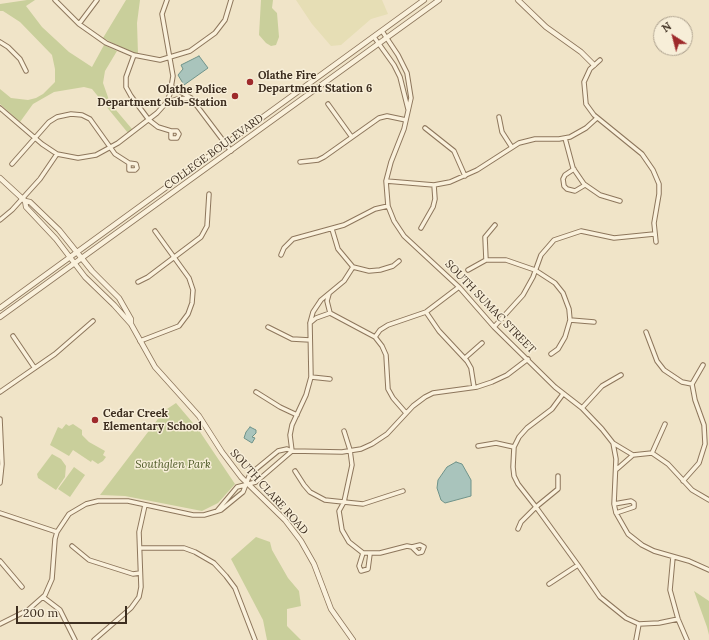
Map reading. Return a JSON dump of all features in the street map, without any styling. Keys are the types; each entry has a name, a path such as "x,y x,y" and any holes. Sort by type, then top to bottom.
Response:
{"street":[{"path":"55,0 79,24 101,40 134,56 160,60 190,51 214,33 225,20 231,0"},
{"path":"79,24 97,0"},
{"path":"166,103 172,87 173,76 162,14 167,0"},
{"name":"COLLEGE BOULEVARD","path":"0,308 424,0"},
{"name":"COLLEGE BOULEVARD","path":"0,317 439,0"},
{"path":"518,0 546,27 573,46 594,64"},
{"name":"SOUTH SUMAC STREET","path":"382,31 407,73 412,98 386,181 388,206 394,221 404,236 460,286 494,327 563,394 595,420 613,443 617,469 614,504 616,513 628,534 642,545 673,557 704,566 709,570"},
{"name":"SOUTH SUMAC STREET","path":"374,37 400,77 408,110"},
{"path":"0,42 20,59 26,71"},
{"path":"134,56 126,77 126,87 149,120 158,127 171,132"},
{"path":"600,60 594,64 586,76 583,89 586,104 597,118 642,154 653,170 659,184 654,234 656,242"},
{"path":"172,87 191,98 231,151"},
{"path":"1,110 57,154 78,158 96,155 111,148 149,120 166,103 177,98 191,98"},
{"path":"328,104 351,136"},
{"path":"12,164 49,122 57,117 71,114 82,115 94,124 119,157 129,163"},
{"path":"300,162 318,160 379,118 387,116 406,120"},
{"path":"499,117 502,132 511,146"},
{"path":"386,181 434,185 465,176 477,170 511,146 535,139 565,138 586,128 597,118"},
{"path":"426,128 454,151 465,176"},
{"path":"565,138 574,169 585,185 600,195 620,201"},
{"path":"0,220 24,200 57,154"},
{"path":"574,169 565,175 563,179 564,186 567,189 574,191 585,185"},
{"path":"0,178 24,200"},
{"path":"421,228 433,207 435,199 434,185"},
{"path":"138,282 148,277 197,242 204,232 208,217 209,194"},
{"name":"SOUTH CLARE ROAD","path":"24,200 30,202 59,230 95,274 119,298 131,319 131,324"},
{"name":"SOUTH CLARE ROAD","path":"24,200 26,207 56,238 75,264 131,324 156,367 199,416 222,452 247,484 285,520 299,537 314,564 331,609 353,640"},
{"path":"281,255 284,248 293,239 307,234 332,229 354,221 375,209 388,206"},
{"path":"486,260 485,237 495,225"},
{"path":"332,229 338,249 353,267 365,270 380,270 393,266 399,261"},
{"path":"494,327 523,295 541,255 555,240 574,232 587,230 620,238 654,234"},
{"path":"140,341 173,329 183,322 191,308 193,290 189,278 155,231"},
{"path":"468,270 486,260 506,260 535,270 555,283 563,293 570,320 565,338 558,348 551,354"},
{"path":"292,451 291,432 312,377 310,323 316,306 344,281 353,267"},
{"path":"374,337 380,330 388,325 426,312 460,286"},
{"path":"329,294 328,301 330,313"},
{"path":"426,312 439,331 465,358 471,368 474,387"},
{"path":"310,323 316,318 330,313 374,337 382,346 386,355 388,389 393,398 406,413"},
{"path":"570,320 594,322"},
{"path":"0,392 34,367 55,354 93,321"},
{"path":"268,326 292,339 310,340"},
{"path":"646,332 655,356 664,370 682,382 692,384"},
{"path":"13,336 34,367"},
{"path":"465,358 482,343"},
{"path":"0,624 28,610 43,597 52,578 57,532 69,514 86,504 98,500 128,501 193,515 204,515 221,510 243,492 250,474 271,455 287,449 292,451 361,449 379,440 418,402 433,393 474,387 503,377 528,359"},
{"path":"683,481 693,472 703,453 706,434 695,400 692,384 703,365"},
{"path":"582,408 602,386 621,375"},
{"path":"312,377 330,379"},
{"path":"256,392 280,407 297,415"},
{"path":"563,394 552,409 527,428 519,437 514,447 513,467 514,476 518,484 578,565 600,598 618,613 639,624 659,624 678,619"},
{"path":"0,419 2,464 0,483"},
{"path":"652,453 665,424"},
{"path":"704,425 709,424"},
{"path":"344,431 350,450 351,474 344,502 339,511 341,528 350,542 363,552 370,554 402,547 412,547"},
{"path":"478,446 496,443 514,447"},
{"path":"613,443 633,455"},
{"path":"217,511 233,490 256,482 292,451"},
{"path":"617,469 633,455 652,453 668,464 692,490 709,500"},
{"path":"295,471 310,492 325,500 358,504 368,503 403,491"},
{"path":"518,529 521,522 536,507 558,489 558,476"},
{"path":"614,504 631,501 634,503 634,507 630,510 616,513"},
{"path":"94,640 136,602 140,592 139,532 145,505"},
{"path":"0,513 57,532"},
{"path":"72,546 89,560 133,574 140,573"},
{"path":"140,548 184,548 195,552 214,563 235,588 255,640"},
{"path":"363,552 359,566 361,571 368,569 370,554"},
{"path":"673,557 670,590 678,619 687,640"},
{"path":"0,561 22,587"},
{"path":"550,584 578,565"},
{"path":"43,597 60,610 75,640"},
{"path":"636,640 639,624"}],"shaded area":[{"path":"296,0 382,0 388,14 371,19 341,45 331,46 312,24"}],"green space":[{"path":"35,0 26,6 42,27 69,52 92,67 104,45 117,51 105,71 103,83 110,103 132,129 128,133 92,89 84,87 54,92 33,104 20,122 0,104 0,89 11,98 28,100 43,94 55,82 55,69 52,55 20,22 3,11 0,11 0,4"},
{"path":"126,0 140,0 137,23 138,54 124,49 103,38"},
{"path":"261,0 273,0 272,8 277,13 279,37 276,45 271,46 259,35"},
{"name":"Southglen Park","path":"176,403 198,429 235,484 218,503 202,511 125,496 100,495 164,411"},
{"path":"66,424 69,426 73,424 82,430 82,435 89,442 105,451 103,455 106,457 103,461 98,464 92,460 91,462 73,450 69,456 50,445 58,427 62,429"},
{"path":"52,454 61,459 66,466 65,477 56,490 38,478 37,474"},
{"path":"74,467 85,475 70,497 58,489"},
{"path":"256,537 270,542 272,550 288,578 299,591 301,606 287,609 287,626 301,640 267,640 263,620 231,559"},
{"path":"694,591 709,601 709,635 707,627"}],"water":[{"path":"199,56 208,68 184,85 178,75 183,69 181,65"},
{"path":"250,427 256,430 256,433 252,437 255,438 252,443 244,438"},
{"path":"456,462 462,464 471,480 471,496 445,503 441,500 437,488 438,480 447,467"}],"place":[{"name":"Olathe Fire Department Station 6","path":"250,82"},
{"name":"Olathe Police Department Sub-Station","path":"235,96"},
{"name":"Cedar Creek Elementary School","path":"95,420"}]}
